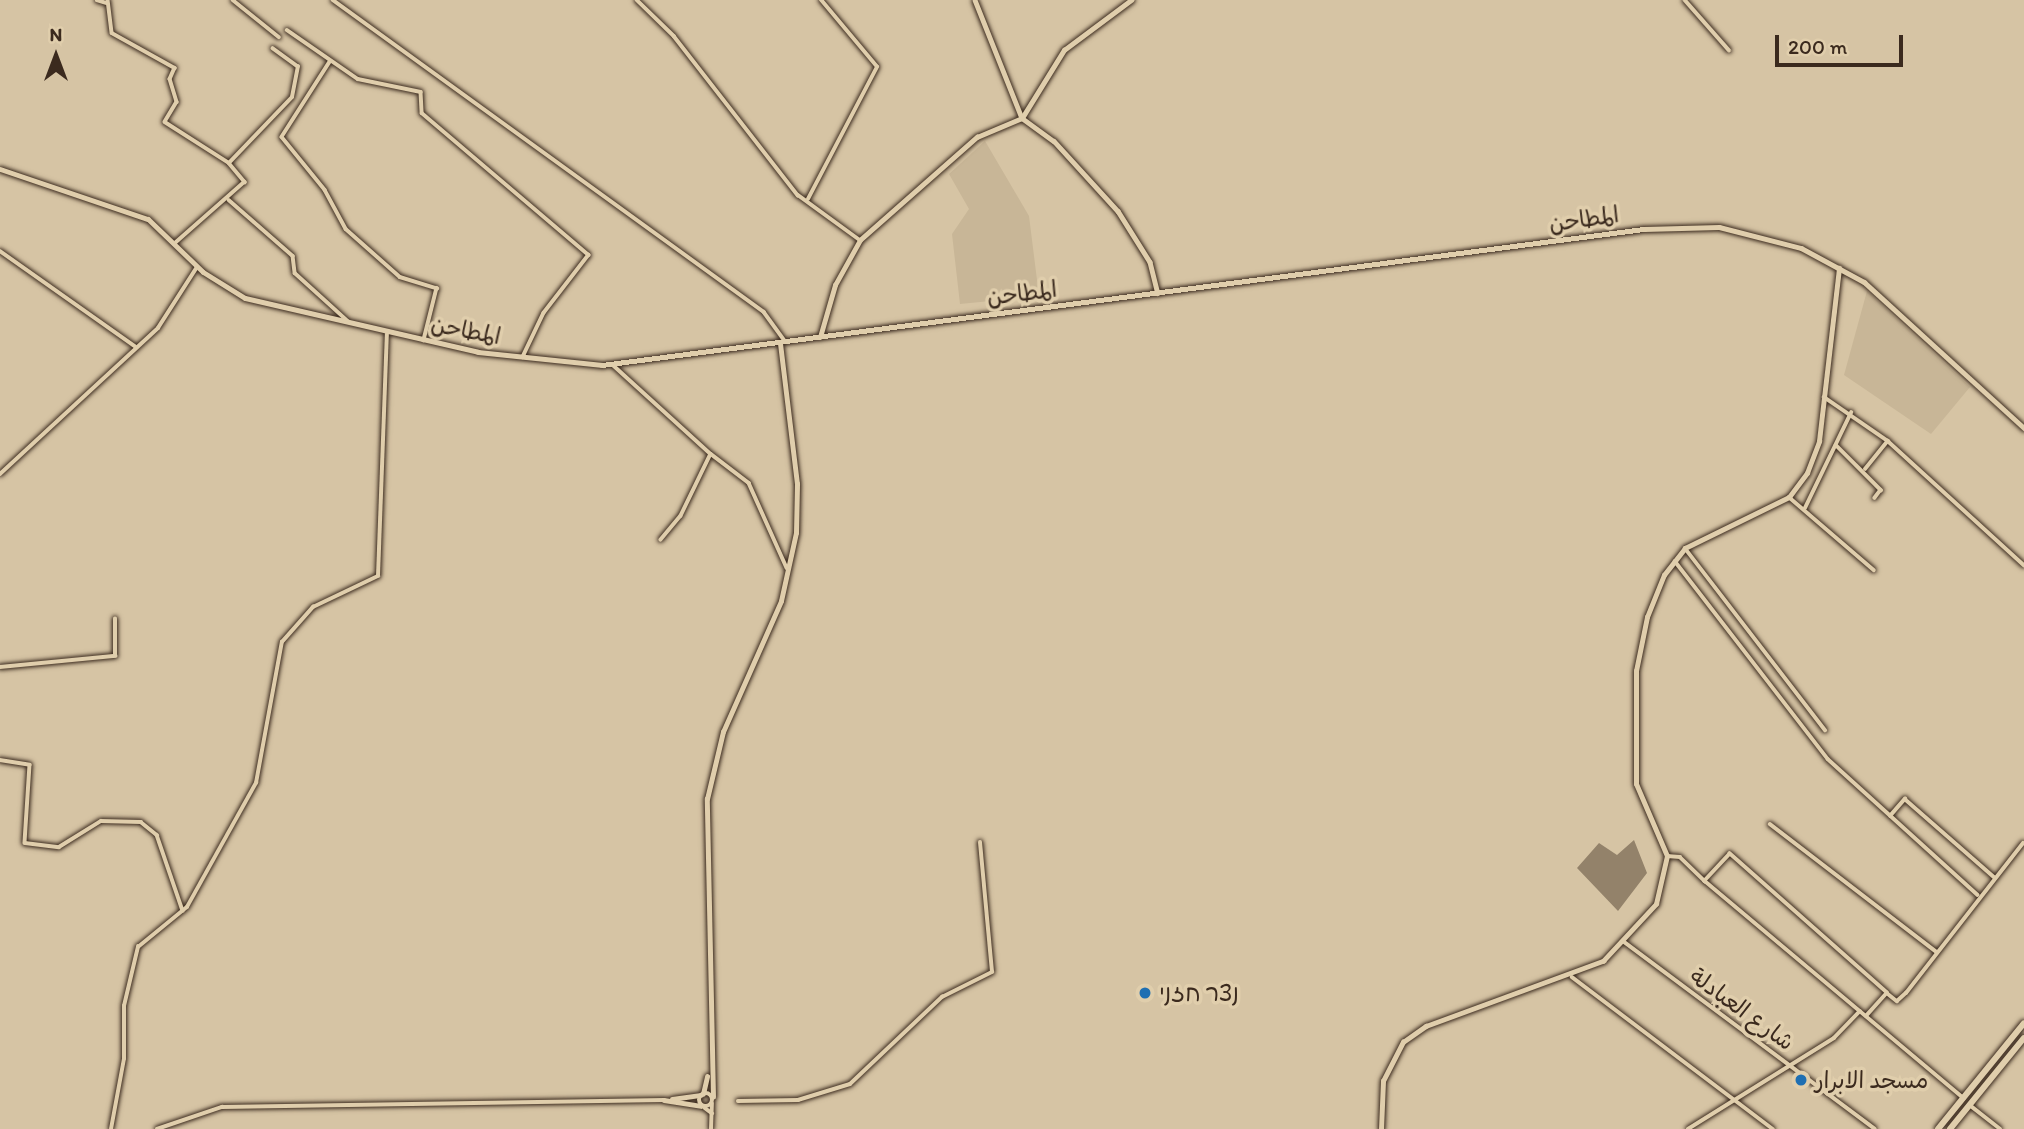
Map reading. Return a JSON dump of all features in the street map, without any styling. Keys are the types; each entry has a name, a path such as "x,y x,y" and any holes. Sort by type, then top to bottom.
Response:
{"highway":[{"path":"1939,1129 2024,1023"},
{"path":"1950,1129 2024,1038"}],"main road":[{"name":"المطاحن","path":"0,169 131,211 177,242 197,267 245,298 387,334 523,357 612,364 1689,225 1764,236 1839,267 1885,297 2024,428"}],"street":[{"path":"97,0 108,1 112,33 175,68 170,79 177,102 165,122 229,163 246,185 177,242"},
{"path":"233,0 279,37"},
{"path":"333,0 764,312 783,344 797,484 790,572 772,628 723,732 707,799 709,1072 713,1097 711,1129"},
{"path":"637,0 808,199 860,240"},
{"path":"808,199 877,67 821,0"},
{"path":"975,0 1022,118 1054,141 1118,211 1150,262 1158,293"},
{"path":"820,337 835,284 860,240 976,137 1022,118 1065,50 1131,0"},
{"path":"1685,0 1729,50"},
{"path":"287,30 358,79 421,92 422,113 589,255 544,313 523,357"},
{"path":"229,163 292,97 298,67 273,49"},
{"path":"330,62 282,137 325,190 346,229 400,277 437,288 424,340"},
{"path":"229,201 293,256 295,273 349,323"},
{"path":"0,251 136,347"},
{"path":"0,474 167,318 197,267"},
{"path":"1381,1129 1383,1081 1403,1042 1426,1026 1572,977 1623,941 1656,904 1667,856 1636,784 1636,671 1647,617 1674,559 1685,548 1789,498 1819,441 1839,267"},
{"path":"111,1129 124,1059 124,1006 138,947 183,911 264,765 272,670 282,642 313,607 378,576 387,334"},
{"path":"612,364 711,454 749,483 790,572"},
{"path":"1824,397 1851,413 1888,441 2024,565"},
{"path":"1805,508 1851,413"},
{"path":"1864,469 1888,441"},
{"path":"1836,445 1864,469 1881,490 1875,498"},
{"path":"661,540 681,516 711,454"},
{"path":"1789,498 1805,508 1874,570"},
{"path":"1685,548 1825,730"},
{"path":"1674,559 1812,741 1978,895"},
{"path":"0,667 115,656 115,619"},
{"path":"0,760 30,765 25,843 59,846 101,821 141,822 157,835 183,911"},
{"path":"1890,816 1905,799 1994,877"},
{"path":"1770,824 1937,952"},
{"path":"738,1101 797,1100 850,1084 942,997 992,972 980,843"},
{"path":"1705,881 1730,854 1897,1001 1978,895 2022,843"},
{"path":"1667,856 1680,857 1705,881 1964,1098"},
{"name":"شارع العبادلة","path":"1623,941 1875,1129"},
{"path":"1572,977 1773,1129"},
{"path":"1866,1016 1887,993"},
{"path":"1688,1129 1833,1038 1860,1011"},
{"path":"704,1107 702,1094 709,1072"},
{"path":"157,1129 222,1107 664,1100 702,1094 713,1097"},
{"path":"664,1100 704,1107 712,1113"},
{"path":"704,1107 712,1104"},
{"path":"1969,1104 2000,1129"}],"shaded area":[{"path":"985,141 1029,216 1039,296 960,304 952,234 969,209 949,174"},
{"path":"1867,291 1970,387 1931,434 1844,375"},
{"path":"1634,840 1647,873 1618,911 1577,868 1599,843 1617,855"}],"place":[{"name":"נצר חזני","path":"1145,993"},
{"name":"مسجد الابرار","path":"1801,1080"}]}
